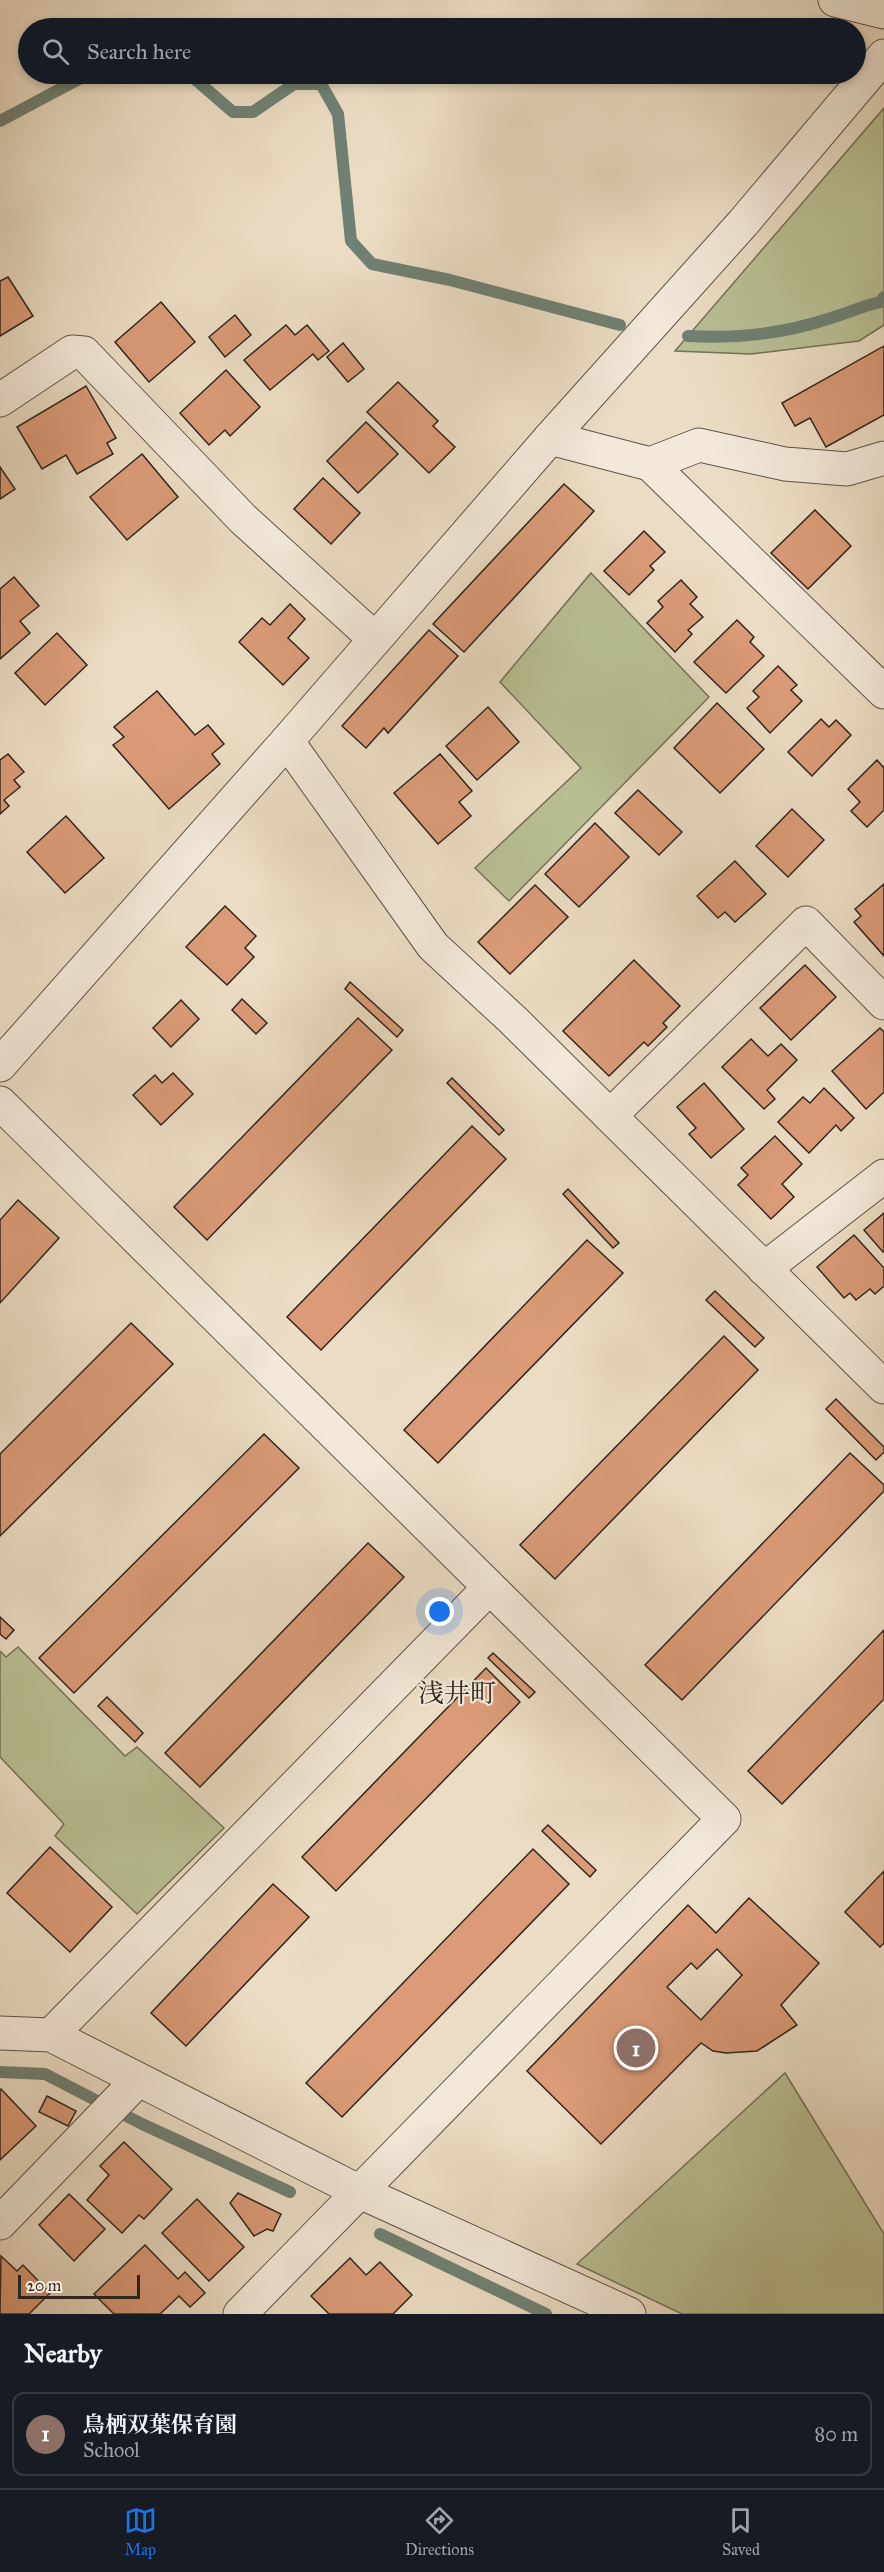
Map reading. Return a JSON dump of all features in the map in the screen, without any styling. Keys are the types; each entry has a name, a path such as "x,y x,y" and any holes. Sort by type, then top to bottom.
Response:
{"street":[{"path":"835,0 884,12"},
{"path":"866,77 884,56"},
{"path":"0,1065 287,741 550,438 743,223 860,84"},
{"path":"0,400 72,352 84,353 243,519 375,639"},
{"path":"550,438 650,464 884,692"},
{"path":"650,464 699,445 785,464 847,469 884,458"},
{"path":"287,741 433,946 610,1116 884,1387"},
{"path":"610,1116 806,922 884,1003"},
{"path":"0,1103 724,1819 240,2314"},
{"path":"764,1269 884,1176"},
{"path":"51,2035 489,1588"},
{"path":"0,2033 51,2035 573,2303 629,2314"},
{"path":"0,2223 137,2081"}],"green space":[{"path":"884,108 884,325 859,341 751,354 675,351"},
{"path":"591,573 709,697 509,901 475,868 581,768 500,682"},
{"path":"18,1647 125,1756 137,1747 224,1828 137,1914 55,1836 64,1824 0,1757 0,1651 6,1657"},
{"path":"785,2073 884,2234 884,2314 682,2314 577,2264"}],"building":[{"path":"8,277 33,316 0,336 0,281"},
{"path":"161,302 195,342 149,382 115,342"},
{"path":"235,315 251,335 225,357 209,337"},
{"path":"286,325 295,335 307,325 329,351 318,360 313,354 270,390 244,360"},
{"path":"343,343 364,369 348,382 327,357"},
{"path":"884,346 884,415 826,447 810,418 795,426 782,403"},
{"path":"226,370 260,407 230,436 225,430 209,445 180,413"},
{"path":"398,382 438,421 433,426 455,447 429,473 367,412"},
{"path":"86,386 116,438 107,443 113,454 77,474 66,455 42,469 17,427"},
{"path":"366,422 398,454 358,493 327,461"},
{"path":"142,454 178,497 127,540 90,497"},
{"path":"0,467 15,489 0,499"},
{"path":"323,478 360,513 331,544 294,509"},
{"path":"564,484 594,511 464,652 433,624"},
{"path":"815,510 851,546 808,589 771,553"},
{"path":"644,531 665,552 650,566 654,570 629,595 604,571"},
{"path":"14,577 39,606 20,621 30,633 0,659 0,589"},
{"path":"681,580 697,597 690,604 703,617 688,630 692,634 675,652 647,623 663,607 658,601"},
{"path":"290,604 305,619 288,638 309,658 283,685 239,642 262,618 270,625"},
{"path":"737,620 754,637 750,642 764,656 726,693 694,662"},
{"path":"429,630 458,656 388,733 384,728 366,748 342,726"},
{"path":"57,633 87,665 45,705 15,673"},
{"path":"778,666 797,685 791,690 802,701 770,733 747,708 759,697 753,691"},
{"path":"157,691 195,735 208,725 224,744 212,754 220,764 169,809 113,745 124,737 114,727"},
{"path":"717,703 764,749 720,793 674,748"},
{"path":"488,707 519,742 477,780 446,746"},
{"path":"821,719 829,727 836,720 851,735 812,776 788,752"},
{"path":"8,754 24,772 14,780 20,787 4,800 9,806 0,814 0,760"},
{"path":"440,754 472,791 459,802 471,816 438,844 394,793"},
{"path":"877,760 884,768 884,810 867,827 851,811 860,802 848,789"},
{"path":"638,790 682,832 659,855 615,813"},
{"path":"792,809 824,840 788,877 756,846"},
{"path":"66,816 104,858 65,893 27,852"},
{"path":"595,823 629,857 579,907 545,874"},
{"path":"735,861 766,894 735,922 725,912 718,918 697,896"},
{"path":"884,884 884,956 854,922 861,916 855,909"},
{"path":"535,885 568,917 510,974 478,942"},
{"path":"225,906 256,936 245,948 254,957 227,985 186,947"},
{"path":"634,960 680,1006 663,1023 667,1027 648,1046 644,1042 609,1076 563,1031"},
{"path":"805,965 836,997 791,1040 760,1008"},
{"path":"350,982 403,1030 397,1037 345,989"},
{"path":"242,999 267,1023 256,1034 232,1010"},
{"path":"181,1000 199,1019 171,1047 153,1028"},
{"path":"358,1018 392,1050 207,1240 174,1207"},
{"path":"880,1028 884,1032 884,1092 866,1109 832,1071"},
{"path":"751,1039 768,1056 781,1044 797,1060 767,1090 775,1099 764,1109 722,1067"},
{"path":"173,1073 193,1094 161,1125 133,1095 155,1075 162,1083"},
{"path":"452,1078 504,1130 499,1135 447,1083"},
{"path":"704,1083 744,1129 711,1158 689,1134 696,1128 677,1107"},
{"path":"824,1088 854,1118 841,1131 836,1125 809,1153 778,1122 803,1097 810,1103"},
{"path":"472,1126 506,1159 321,1350 287,1317"},
{"path":"775,1136 802,1164 782,1184 794,1197 771,1219 738,1185 748,1175 741,1168"},
{"path":"568,1189 619,1243 613,1248 563,1194"},
{"path":"18,1200 59,1238 0,1303 0,1220"},
{"path":"884,1213 884,1251 883,1252 864,1230"},
{"path":"854,1235 884,1268 884,1286 875,1294 870,1289 856,1300 850,1293 844,1298 817,1267"},
{"path":"587,1240 623,1273 438,1463 404,1430"},
{"path":"715,1291 764,1338 755,1347 706,1300"},
{"path":"131,1323 173,1364 0,1536 0,1454"},
{"path":"724,1336 758,1370 555,1579 520,1545"},
{"path":"836,1399 884,1447 884,1452 876,1460 826,1409"},
{"path":"264,1434 299,1468 74,1693 39,1658"},
{"path":"850,1453 884,1485 884,1491 682,1700 645,1665"},
{"path":"368,1543 404,1577 200,1787 165,1753"},
{"path":"0,1617 14,1630 6,1639 0,1634"},
{"path":"884,1630 884,1699 782,1804 748,1771"},
{"path":"493,1653 535,1692 529,1698 488,1658"},
{"path":"486,1668 520,1702 336,1891 302,1857"},
{"path":"107,1697 143,1733 135,1742 98,1706"},
{"path":"548,1825 596,1870 590,1877 542,1831"},
{"path":"50,1847 112,1907 70,1952 7,1893"},
{"path":"533,1849 569,1884 342,2117 306,2083"},
{"path":"884,1871 884,1943 880,1947 845,1912"},
{"path":"273,1884 309,1917 186,2046 151,2013"},
{"path":"749,1898 819,1963 781,2005 797,2025 757,2051 726,2053 713,2051 701,2043 601,2144 527,2071 688,1905 716,1933","holes":["717,1949 742,1975 701,2020 667,1987 691,1963 697,1969"]},
{"path":"0,2090 36,2126 0,2160"},
{"path":"47,2096 76,2111 68,2126 39,2112"},
{"path":"124,2142 172,2189 144,2219 139,2215 122,2233 87,2200 109,2175 100,2166"},
{"path":"238,2193 281,2214 273,2231 267,2229 254,2236 230,2203"},
{"path":"69,2194 105,2229 74,2261 39,2225"},
{"path":"197,2199 244,2247 209,2281 162,2233"},
{"path":"145,2245 178,2279 185,2272 205,2293 190,2307 179,2296 160,2314 114,2314 94,2294"},
{"path":"1,2256 17,2271 23,2265 50,2293 29,2314 0,2314"},
{"path":"350,2258 366,2275 380,2262 412,2295 393,2314 329,2314 311,2296"}],"waterway":[{"path":"0,121 70,84"},
{"path":"201,84 233,112 253,112 294,84"},
{"path":"294,84 321,84"},
{"path":"321,84 338,114 351,241 372,264 450,280 620,325"},
{"path":"688,336 742,336 796,328 880,302 884,297"},
{"path":"0,2072 45,2074 142,2124 290,2192"},
{"path":"380,2234 546,2314"}],"place":[{"name":"鳥栖双葉保育園","path":"636,2048"}],"district":[{"name":"浅井町","path":"457,1693"}]}
